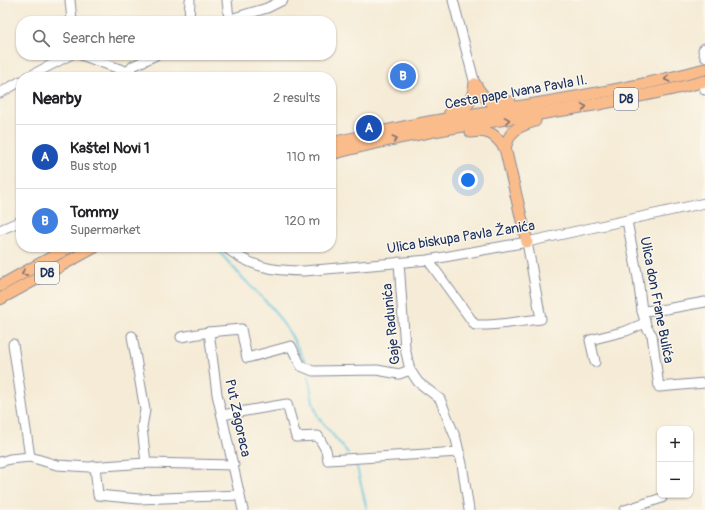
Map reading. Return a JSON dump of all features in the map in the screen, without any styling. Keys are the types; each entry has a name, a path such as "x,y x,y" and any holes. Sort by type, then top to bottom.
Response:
{"main road":[{"name":"Cesta pape Ivana Pavla II.","path":"336,142 428,122 666,80 705,69"},
{"path":"475,84 488,100 498,104 517,101 530,105"},
{"path":"428,122 437,115 461,110 470,102 475,84"},
{"name":"Cesta pape Ivana Pavla II.","path":"336,153 357,147 441,131 546,114 704,84"},
{"path":"505,148 507,139 513,131 524,124 536,121 546,114"},
{"path":"441,131 450,134 485,131 491,133 499,140 505,148 527,242"},
{"name":"D8","path":"0,286 61,252"},
{"name":"D8","path":"0,299 86,252"}],"street":[{"path":"70,0 72,16"},
{"path":"189,16 190,0"},
{"path":"226,16 227,0"},
{"path":"240,16 267,8 283,0"},
{"path":"453,0 475,84"},
{"path":"705,48 703,50 705,57"},
{"path":"38,72 60,60"},
{"path":"93,60 122,72"},
{"path":"128,72 133,66 146,60"},
{"path":"0,93 16,84"},
{"name":"Ulica biskupa Pavla Žanića","path":"232,252 248,263 267,269 284,271 304,271 428,260 527,242 705,203"},
{"name":"Ulica don Frane Bulića","path":"627,221 638,278 642,311 647,328 652,335 659,387 705,383"},
{"path":"0,230 16,223"},
{"path":"428,260 475,325 489,326 507,322 541,319 527,242"},
{"name":"Gaje Radunića","path":"399,262 405,348 410,370 418,382 440,399 456,439 469,510"},
{"path":"642,311 666,309 705,302"},
{"path":"595,362 590,340 626,331 645,323"},
{"path":"181,337 209,332 241,329 247,358 291,346 302,366 313,371 377,370 399,374 410,370"},
{"name":"Put Zagoraca","path":"209,332 217,394 243,510"},
{"path":"132,336 145,410 142,427 146,463"},
{"path":"13,344 30,457"},
{"path":"222,415 288,404 296,437 318,436 326,450 328,460 459,452"},
{"path":"0,462 10,458 30,457 57,465 95,466 146,463 234,465"},
{"path":"95,466 98,495 139,499 240,496"},
{"path":"631,509 662,498"}],"waterway":[{"path":"219,252 273,309 291,335 305,362"},
{"path":"308,375 313,402 318,417 348,453"},
{"path":"356,463 367,510"}],"place":[{"name":"Tommy","path":"403,76"},
{"name":"Kaštel Novi 1","path":"369,128"}]}
